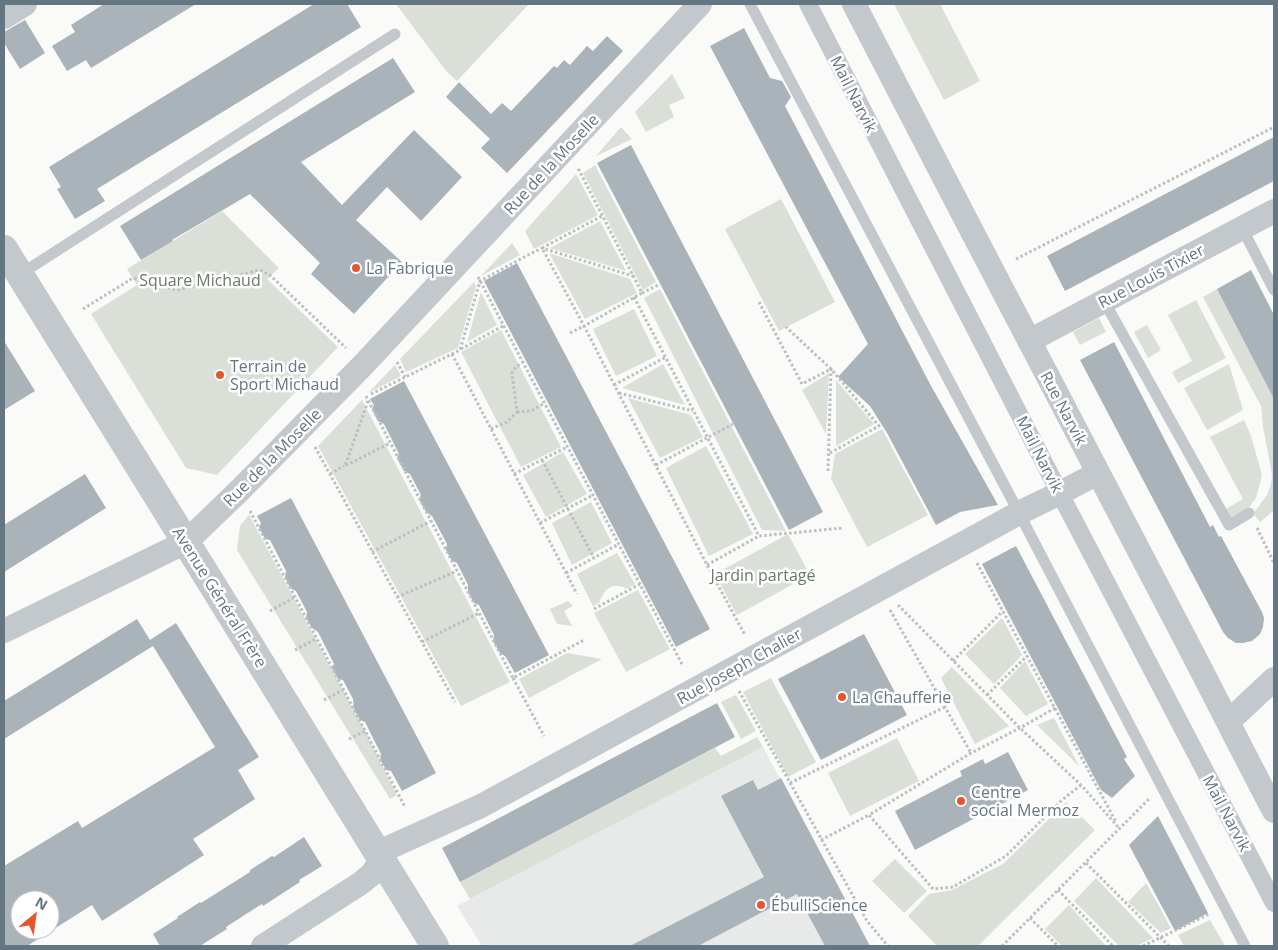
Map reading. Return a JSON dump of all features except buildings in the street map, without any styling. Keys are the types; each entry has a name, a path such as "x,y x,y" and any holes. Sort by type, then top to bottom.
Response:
{"street":[{"path":"4,17 25,4"},
{"name":"Rue de la Moselle","path":"4,631 186,542 364,364 700,4"},
{"name":"Mail Narvik","path":"808,4 1274,903"},
{"name":"Rue Narvik","path":"854,4 1274,811"},
{"name":"Rue Louis Tixier","path":"1028,341 1274,211"},
{"name":"Avenue Général Frère","path":"4,249 435,946"},
{"name":"Rue Joseph Chalier","path":"263,946 361,883 372,874 388,848 482,806 1019,512 1098,473"},
{"path":"1228,722 1274,679"}],"lane":[{"path":"750,4 1019,512 1245,946"},
{"path":"20,275 394,34"},
{"path":"1242,228 1274,290"},
{"path":"1104,301 1229,524 1249,513"}],"path":[{"path":"1016,259 1274,127"},
{"path":"578,168 642,293"},
{"path":"460,350 480,281 602,216"},
{"path":"542,248 633,277"},
{"path":"542,248 745,635"},
{"path":"83,309 133,278 177,290 260,270 270,276 347,349"},
{"path":"476,275 683,666"},
{"path":"570,333 660,284"},
{"path":"634,298 759,536"},
{"path":"759,302 802,384 831,369"},
{"path":"360,399 460,350 504,326"},
{"path":"786,327 831,369 879,426 828,454"},
{"path":"452,354 577,594"},
{"path":"614,385 666,357"},
{"path":"396,358 405,377"},
{"path":"517,412 512,373 522,362"},
{"path":"828,471 831,369"},
{"path":"618,393 693,411"},
{"path":"366,396 544,736"},
{"path":"345,466 368,400"},
{"path":"491,429 507,422 517,412 531,410 545,403"},
{"path":"656,465 734,424"},
{"path":"330,474 390,443"},
{"path":"314,444 455,702"},
{"path":"514,474 568,447"},
{"path":"542,460 594,558"},
{"path":"540,524 593,495"},
{"path":"250,511 405,807"},
{"path":"1249,513 1274,563"},
{"path":"372,552 431,521"},
{"path":"707,565 759,536 843,528"},
{"path":"566,573 619,544"},
{"path":"976,561 1119,828"},
{"path":"397,597 457,571"},
{"path":"594,609 640,584"},
{"path":"270,611 295,598"},
{"path":"896,603 1020,728 1081,785 1119,828"},
{"path":"888,607 971,753"},
{"path":"953,661 1002,611"},
{"path":"422,642 479,612"},
{"path":"294,650 316,639"},
{"path":"513,678 584,640"},
{"path":"987,695 1027,656"},
{"path":"737,686 866,921 888,946"},
{"path":"324,700 344,690"},
{"path":"790,783 945,707"},
{"path":"822,840 870,815 971,753 1055,708"},
{"path":"349,739 365,731"},
{"path":"870,815 933,889 953,887 1006,856 1062,800 1081,785"},
{"path":"1002,946 1154,794"},
{"path":"1086,863 1169,946"},
{"path":"1058,890 1113,946"},
{"path":"1143,946 1216,910"},
{"path":"1030,918 1058,946"}],"shaded area":[{"path":"763,747 870,946 482,946 457,906"}],"green space":[{"path":"396,4 529,4 457,81 447,72"},
{"path":"894,4 940,4 980,81 944,100"},
{"path":"672,74 685,98 669,105 674,117 646,132 635,112"},
{"path":"621,127 632,139 596,156"},
{"path":"595,165 656,282 643,290 583,173"},
{"path":"576,174 598,215 534,249 525,231"},
{"path":"781,199 835,302 779,331 725,229"},
{"name":"Terrain de Sport Michaud","path":"222,211 279,268 267,279 338,347 217,475 186,468 91,314 137,285 127,269"},
{"path":"600,221 626,271 550,248"},
{"path":"512,243 520,255 481,276"},
{"path":"549,253 630,279 637,293 585,319"},
{"path":"474,282 476,286 458,348 406,372 400,359"},
{"path":"660,289 786,531 762,530 644,298"},
{"path":"1217,289 1274,399 1274,510 1260,522 1253,513 1267,495 1272,474 1261,406 1203,297"},
{"path":"481,292 497,325 467,342"},
{"path":"1196,300 1226,358 1178,383 1172,372 1192,361 1168,315"},
{"path":"634,309 657,356 616,376 593,329"},
{"path":"1099,318 1106,332 1080,345 1073,332"},
{"path":"1147,325 1161,350 1148,358 1134,332"},
{"path":"501,330 561,447 521,467 461,352"},
{"path":"663,364 685,405 622,388"},
{"path":"1229,364 1243,410 1207,430 1184,388"},
{"path":"395,365 401,376 368,393"},
{"path":"829,373 826,434 802,390"},
{"path":"836,380 874,424 836,446"},
{"path":"628,398 691,415 703,437 660,458"},
{"path":"362,400 510,682 461,706 318,446"},
{"path":"1244,420 1251,436 1262,475 1256,498 1249,507 1229,518 1224,510 1243,499 1210,437"},
{"path":"882,429 928,515 867,547 831,479 835,454"},
{"path":"706,446 753,534 709,556 666,468"},
{"path":"563,452 587,494 546,517 523,475"},
{"path":"591,502 612,543 572,565 552,523"},
{"path":"249,515 365,731 397,795 390,799 237,550 240,526"},
{"name":"Jardin partagé","path":"788,534 810,575 737,615 715,574"},
{"path":"617,553 635,584 627,589 617,586 609,588 599,603 593,606 577,574"},
{"path":"638,590 670,649 626,672 594,613"},
{"path":"568,601 573,606 564,611 572,626 557,624 550,609"},
{"path":"1002,618 1022,655 994,684 965,654"},
{"path":"567,653 602,659 529,698 519,679"},
{"path":"1025,661 1048,704 1026,716 1000,688"},
{"path":"952,667 1009,726 975,744 941,678"},
{"path":"771,678 816,762 788,777 743,692"},
{"path":"736,695 756,731 741,739 721,702"},
{"path":"1054,718 1079,766 1037,725"},
{"path":"757,737 763,747 470,899 460,882 715,748 721,756"},
{"path":"897,738 919,781 850,816 828,773"},
{"path":"1066,802 1095,830 978,946 937,946 908,916 929,894 952,890 1003,864"},
{"path":"895,859 927,891 904,913 872,881"},
{"path":"1096,878 1153,938 1136,946 1119,946 1074,901"},
{"path":"1146,883 1171,928 1161,933 1128,902"},
{"path":"1069,905 1106,946 1062,946 1045,929"},
{"path":"1210,920 1225,946 1184,946 1178,935"}],"place":[{"name":"La Fabrique","path":"356,268"},
{"name":"Terrain de Sport Michaud","path":"220,375"},
{"name":"La Chaufferie","path":"842,697"},
{"name":"Centre social Mermoz","path":"961,801"},
{"name":"ÉbulliScience","path":"761,905"}],"park label":[{"name":"Square Michaud","path":"200,280"}]}
